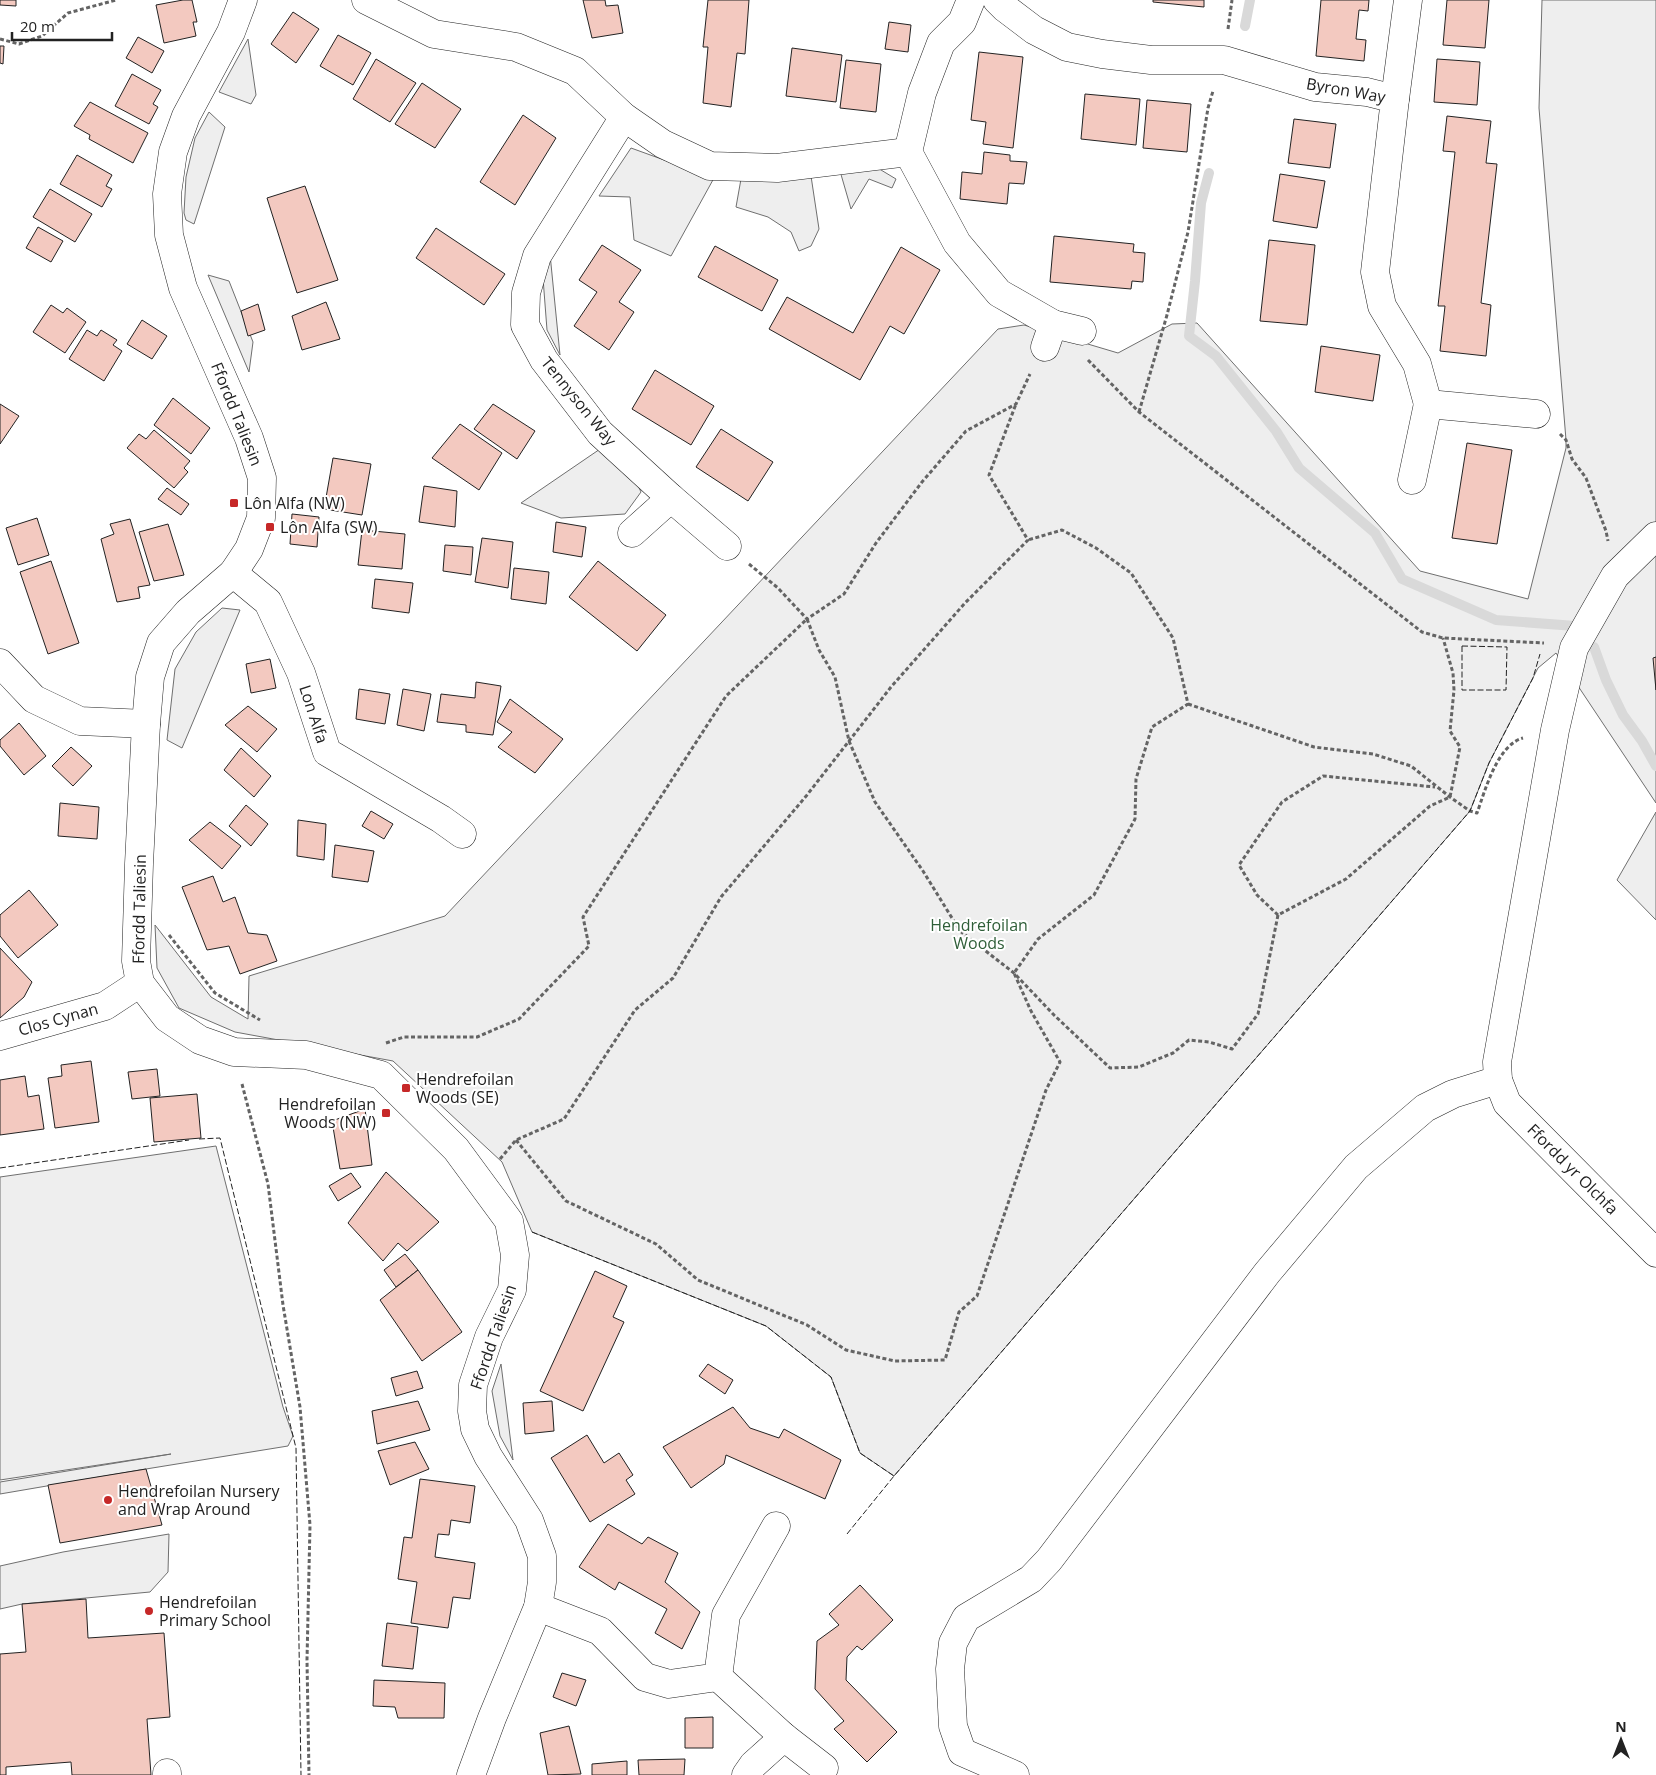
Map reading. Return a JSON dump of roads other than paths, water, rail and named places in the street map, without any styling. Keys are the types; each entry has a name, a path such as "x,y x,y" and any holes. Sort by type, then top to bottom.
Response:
{"street":[{"name":"Ffordd Taliesin","path":"243,0 231,32 186,116 173,152 167,194 169,234 183,288 249,438 262,478 261,518 249,549 233,573 188,612 161,643 150,677 137,899 136,961 140,983 167,1018 200,1040 234,1052 306,1055 381,1076 456,1149 509,1221 515,1254 512,1290 489,1337 473,1385 472,1411 475,1429 488,1456 529,1520 542,1556 542,1582 538,1607 492,1718 471,1775"},
{"path":"366,0 434,34 516,46 575,71 624,117 663,144 710,166 777,168 908,152"},
{"path":"972,0 962,22 941,43 922,93 908,152 957,243 999,293 1049,336 1082,331"},
{"name":"Byron Way","path":"997,0 1034,30 1067,46 1102,54 1151,60 1224,60 1314,87 1367,92 1394,99 1375,272 1382,306 1417,364 1428,404 1412,480"},
{"path":"1394,99 1408,0"},
{"name":"Tennyson Way","path":"624,117 537,256 526,293 525,325 544,360 600,433 727,546"},
{"path":"1428,404 1536,414"},
{"path":"632,533 671,498"},
{"path":"1016,1775 962,1752 953,1726 950,1669 953,1643 966,1618 1031,1579 1049,1560 1268,1274 1356,1167 1425,1108 1453,1094 1498,1080 1497,1062 1555,730 1574,648 1615,576 1656,536"},
{"name":"Lon Alfa","path":"233,573 268,602 301,673 327,752 441,819 462,834"},
{"path":"0,663 34,699 80,721 146,724"},
{"name":"Clos Cynan","path":"0,1036 105,1006 140,983"},
{"name":"Ffordd yr Olchfa","path":"1498,1080 1507,1103 1656,1253"},
{"path":"718,1677 726,1615 776,1526"},
{"path":"538,1607 600,1630 645,1677 669,1684 718,1677"},
{"path":"718,1677 784,1737 824,1768"},
{"path":"746,1775 753,1765 784,1737"}],"waterway":[{"path":"1245,26 1250,0"},
{"path":"1209,173 1201,203 1189,336 1216,356 1276,431 1299,468 1375,533 1402,579 1496,620 1575,626"},
{"path":"1594,647 1606,680 1623,715 1642,741 1656,766"}],"place":[{"name":"Lôn Alfa (NW)","path":"234,503"},
{"name":"Lôn Alfa (SW)","path":"270,527"},
{"name":"Hendrefoilan Woods (SE)","path":"406,1088"},
{"name":"Hendrefoilan Woods (NW)","path":"386,1113"},
{"name":"Hendrefoilan Nursery and Wrap Around","path":"108,1500"},
{"name":"Hendrefoilan Primary School","path":"149,1611"}],"park label":[{"name":"Hendrefoilan Woods","path":"979,934"}]}
